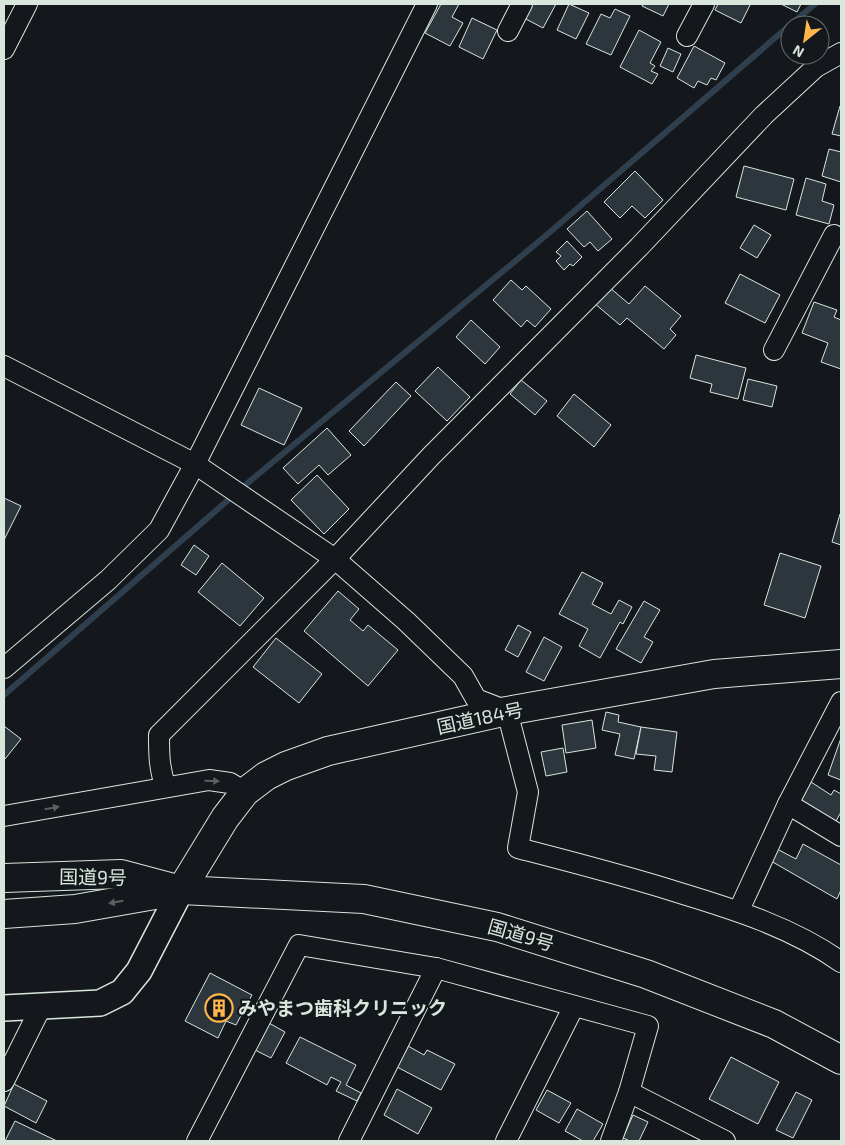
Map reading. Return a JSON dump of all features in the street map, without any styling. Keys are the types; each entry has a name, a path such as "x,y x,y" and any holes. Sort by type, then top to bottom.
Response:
{"highway":[{"name":"国道184号","path":"181,890 225,818 245,792 266,776 286,766 328,751 508,711 714,674 841,664"},
{"name":"国道9号","path":"4,878 121,874 181,890 364,899 497,927 646,974 774,1024 841,1060"},
{"name":"国道9号","path":"4,914 75,909 181,890"}],"street":[{"path":"4,49 26,4"},
{"path":"4,668 108,580 159,530 195,464 427,4"},
{"path":"508,31 522,4"},
{"path":"687,36 704,4"},
{"path":"166,787 159,756 159,735 334,559 430,456 639,247 764,115 816,67 841,53"},
{"path":"774,350 834,235"},
{"path":"4,366 195,464 334,559 406,621 463,676 476,699 508,711 528,792 518,848 640,880 739,910 818,946 841,962"},
{"path":"739,910 788,804 841,702"},
{"path":"4,816 209,780 230,782 245,792"},
{"path":"788,804 841,836"},
{"path":"4,1008 100,1003 122,992 139,971 181,890"},
{"path":"197,1141 299,945 436,968 648,1026 629,1092 611,1141"},
{"path":"348,1141 436,968"},
{"path":"506,1141 574,1006"},
{"path":"4,1081 41,1007"},
{"path":"629,1092 725,1141"}],"building":[{"path":"441,4 459,4 452,17 463,23 450,46 425,33"},
{"path":"531,4 556,4 543,28 524,18"},
{"path":"569,4 589,13 576,39 557,30"},
{"path":"643,4 669,4 663,16 642,6"},
{"path":"718,4 750,5 741,23 715,10"},
{"path":"781,4 801,4 797,12"},
{"path":"615,9 630,16 611,55 586,44 601,14 610,18"},
{"path":"472,18 497,30 483,59 459,47"},
{"path":"639,30 661,42 650,63 655,66 651,71 658,74 652,84 620,67"},
{"path":"694,46 725,63 716,80 711,78 707,85 698,81 694,88 677,78"},
{"path":"668,48 681,54 673,72 660,66"},
{"path":"841,106 841,136 832,134"},
{"path":"829,149 841,152 841,182 822,176"},
{"path":"744,166 794,179 786,210 736,197"},
{"path":"635,171 663,200 645,218 632,206 620,218 604,202"},
{"path":"806,178 826,184 822,201 834,205 829,224 796,215"},
{"path":"587,211 612,239 598,251 590,242 584,247 567,229"},
{"path":"754,225 771,235 757,258 740,248"},
{"path":"567,241 582,257 573,266 570,264 564,270 556,261 561,256 556,252"},
{"path":"740,274 780,295 765,323 725,303"},
{"path":"511,280 522,290 526,286 551,309 535,327 527,320 521,327 493,300"},
{"path":"645,286 681,316 670,329 676,335 664,349 627,318 620,325 594,303 609,287 629,304"},
{"path":"814,302 837,310 834,317 841,320 841,369 821,362 828,343 802,333"},
{"path":"471,320 500,347 485,364 456,337"},
{"path":"696,355 746,368 738,399 710,392 712,384 690,378"},
{"path":"438,367 470,397 447,421 415,391"},
{"path":"748,379 777,386 772,407 743,400"},
{"path":"521,380 547,401 535,415 510,394"},
{"path":"396,382 411,396 364,446 349,431"},
{"path":"259,388 302,408 284,445 241,425"},
{"path":"574,394 611,425 594,447 557,416"},
{"path":"327,428 351,455 328,475 319,465 298,484 283,468"},
{"path":"317,475 349,509 324,534 291,500"},
{"path":"4,498 21,506 4,540"},
{"path":"841,515 841,545 832,542"},
{"path":"194,545 209,556 196,575 181,565"},
{"path":"780,553 821,566 805,618 764,605"},
{"path":"222,563 264,598 240,626 198,592"},
{"path":"582,572 603,583 592,604 611,614 619,600 632,607 623,624 620,622 600,658 579,646 588,629 559,614"},
{"path":"338,591 359,609 350,620 363,631 368,625 398,650 368,686 304,631"},
{"path":"644,601 660,610 644,637 653,642 641,663 616,649"},
{"path":"518,625 531,632 518,657 505,650"},
{"path":"544,637 562,647 544,681 526,672"},
{"path":"276,638 322,674 299,703 253,667"},
{"path":"606,712 619,715 618,722 641,727 634,759 615,755 620,734 602,730"},
{"path":"592,720 596,748 566,753 562,725"},
{"path":"4,726 21,739 5,759 4,757"},
{"path":"641,727 677,732 672,772 654,770 656,756 636,754"},
{"path":"841,738 841,780 828,775"},
{"path":"563,748 567,772 546,776 541,752"},
{"path":"811,782 831,795 834,790 841,794 841,812 834,825 798,803"},
{"path":"803,844 841,865 841,890 837,899 771,861 777,849 796,859"},
{"name":"みやまつ歯科クリニック","path":"210,973 252,995 236,1025 226,1021 218,1038 185,1021"},
{"path":"269,1023 285,1032 271,1058 255,1050"},
{"path":"300,1037 356,1065 346,1085 361,1093 357,1101 336,1091 341,1082 331,1077 327,1085 286,1063"},
{"path":"408,1046 424,1055 427,1050 455,1064 441,1090 397,1067"},
{"path":"731,1057 779,1082 758,1124 709,1099"},
{"path":"14,1084 47,1101 36,1123 4,1106"},
{"path":"397,1089 432,1108 418,1134 384,1115"},
{"path":"547,1090 571,1103 559,1123 536,1110"},
{"path":"796,1092 812,1100 793,1138 776,1130"},
{"path":"577,1109 603,1124 593,1141 583,1141 565,1131"},
{"path":"633,1115 648,1122 639,1141 630,1141 623,1138"},
{"path":"15,1121 57,1141 5,1141"}],"waterway":[{"path":"802,15 815,4"},
{"path":"4,695 250,481 543,238 780,34"}],"place":[{"name":"みやまつ歯科クリニック","path":"219,1008"}]}
